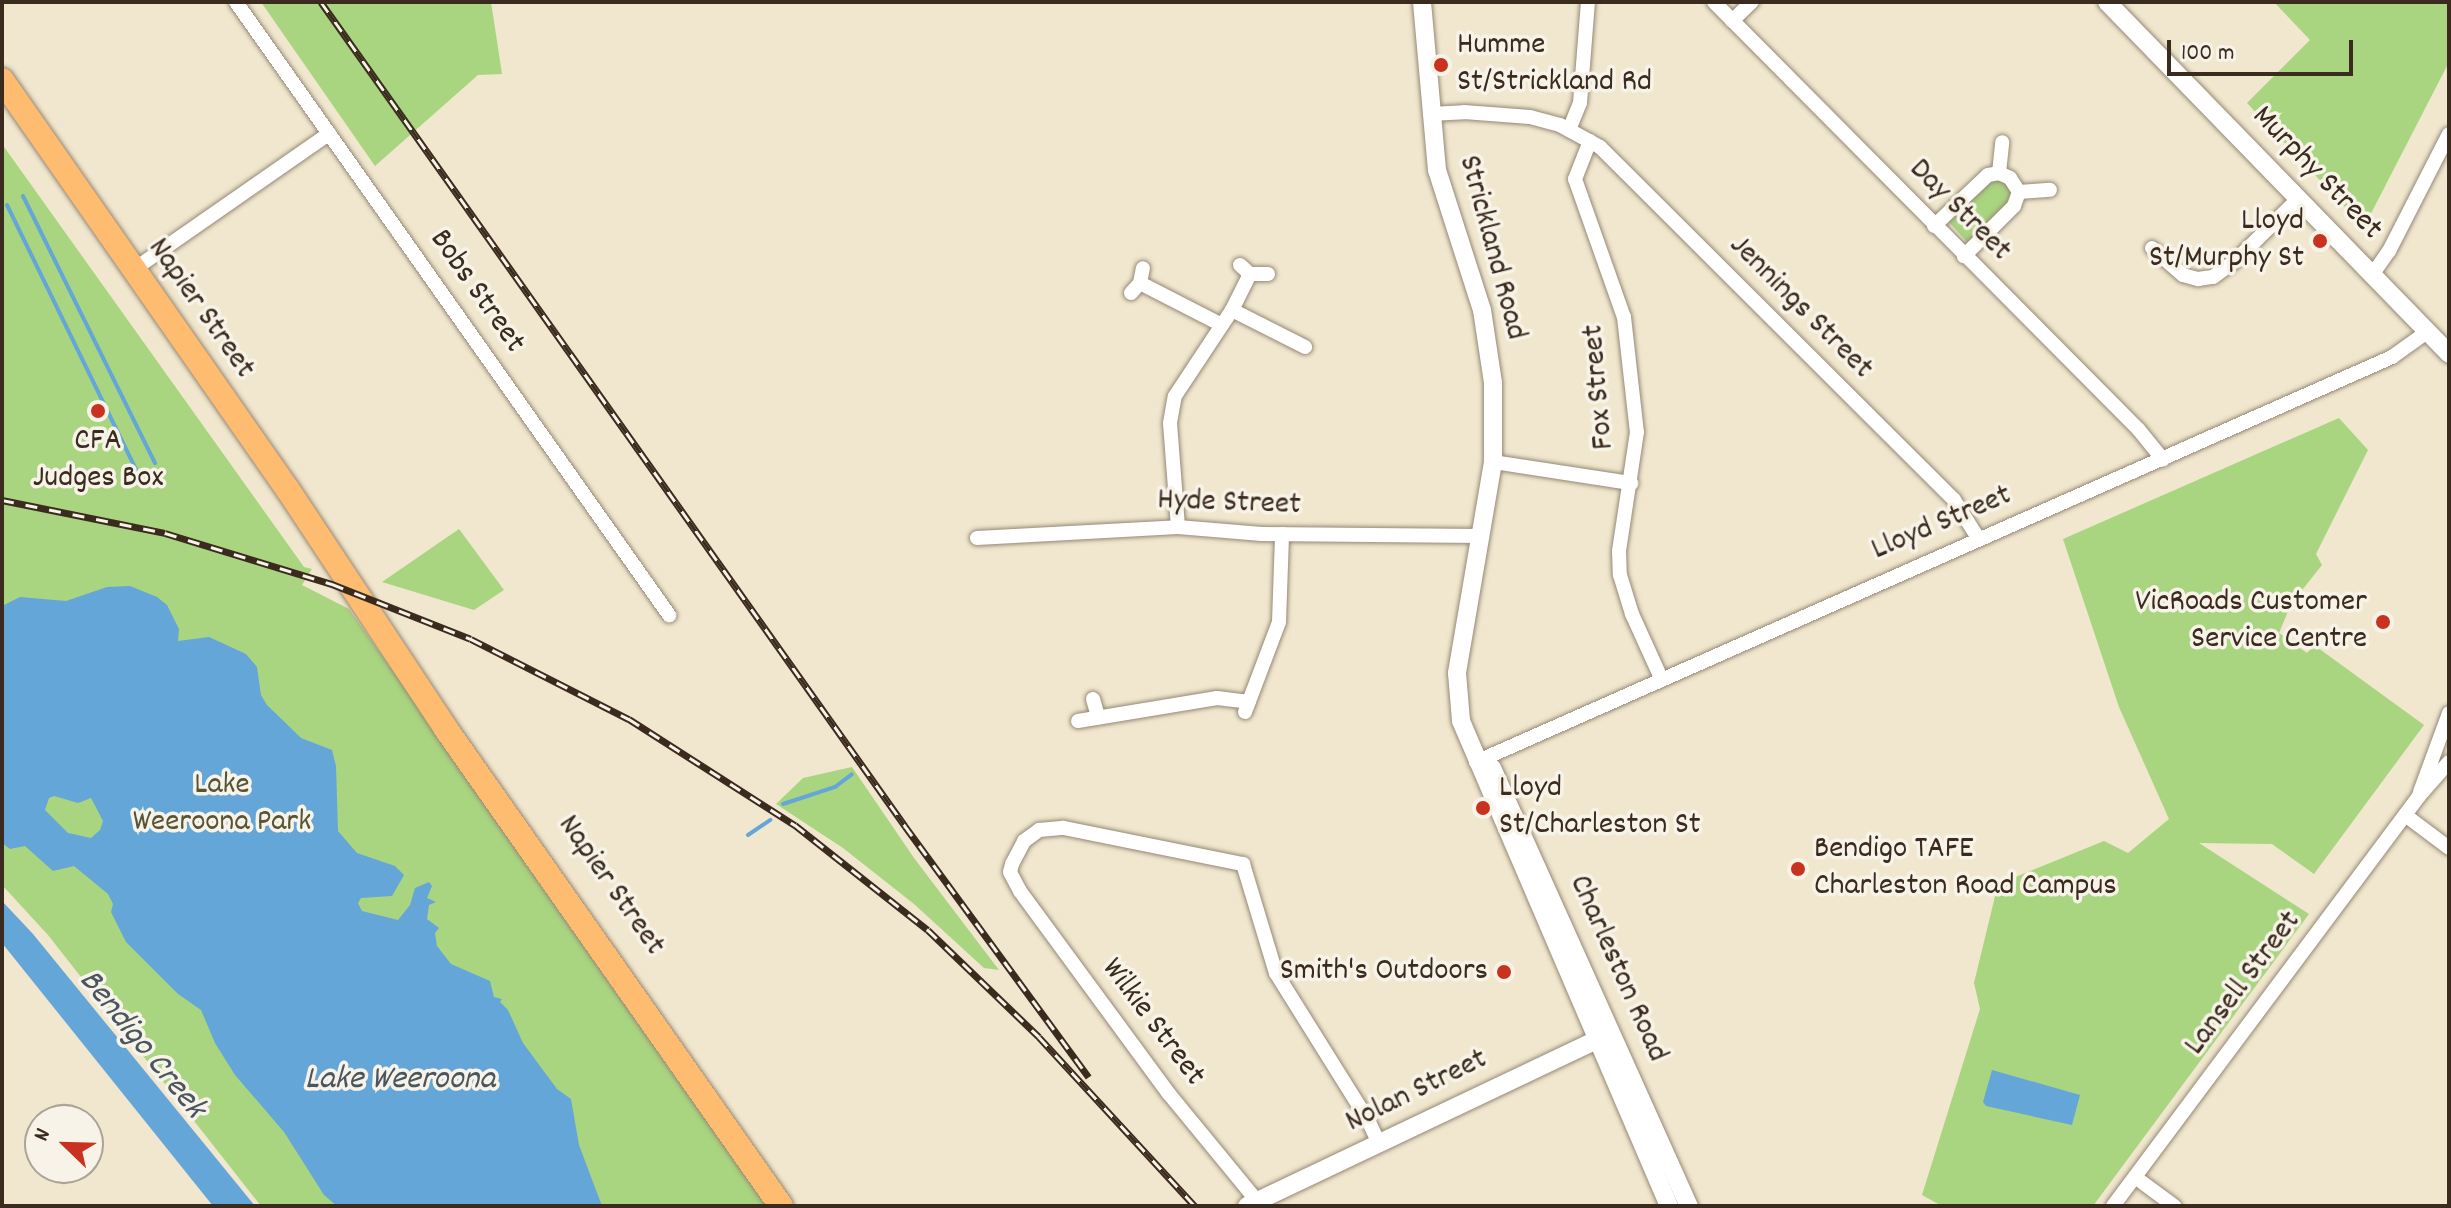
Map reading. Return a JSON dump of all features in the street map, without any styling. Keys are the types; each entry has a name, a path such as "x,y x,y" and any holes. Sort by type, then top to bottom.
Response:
{"highway":[{"name":"Napier Street","path":"2,80 128,273"},
{"name":"Napier Street","path":"2,106 128,273 681,1052 796,1206"},
{"name":"Napier Street","path":"681,1052 781,1206"}],"street":[{"name":"Bobs Street","path":"236,2 669,615"},
{"name":"Strickland Road","path":"1422,2 1430,114 1440,185 1477,293 1486,328 1493,383 1493,462 1462,650 1468,707 1482,760"},
{"path":"1569,130 1580,103 1588,2"},
{"name":"Day Street","path":"1714,2 2139,430 2163,460"},
{"path":"1732,21 1752,2"},
{"name":"Murphy Street","path":"2107,2 2449,354"},
{"name":"Jennings Street","path":"1430,114 1513,115 1569,130 1590,141 1618,163 1954,500 1978,538"},
{"path":"128,273 329,134"},
{"path":"2372,275 2389,251 2449,134"},
{"name":"Fox Street","path":"1590,141 1575,179 1613,281 1627,333 1637,432 1619,551 1620,575 1661,678"},
{"path":"1999,173 2002,142"},
{"path":"1934,226 1983,179 1999,173 2010,178 2019,192"},
{"path":"2019,192 2050,190"},
{"path":"1964,256 2012,210 2019,192"},
{"path":"2152,248 2183,275 2198,279 2213,277 2235,261 2298,199"},
{"path":"1178,527 1170,423 1179,387 1232,310 1245,269 1268,274"},
{"path":"1138,281 1222,325"},
{"path":"1232,310 1305,347"},
{"name":"Lloyd Street","path":"1482,760 1661,678 2392,357 2427,332"},
{"path":"1493,462 1631,483"},
{"name":"Hyde Street","path":"977,538 1178,527 1282,534 1481,536"},
{"path":"1078,721 1217,698 1247,707 1279,622 1282,534"},
{"path":"1093,699 1098,717"},
{"name":"Lansell Street","path":"2419,796 2449,713"},
{"name":"Charleston Road","path":"1482,760 1613,1032 1669,1206"},
{"name":"Charleston Road","path":"1482,760 1595,1041 1689,1206"},
{"name":"Lansell Street","path":"2113,1206 2419,796 2449,762"},
{"path":"2405,815 2449,848"},
{"name":"Wilkie Street","path":"1252,1204 1033,910 1010,872 1024,841 1039,830 1055,827 1159,850 1241,862 1247,869 1276,973 1368,1120 1379,1144"},
{"name":"Nolan Street","path":"1252,1204 1613,1032"},
{"path":"2135,1177 2174,1206"}],"green space":[{"path":"261,2 491,2 502,74 478,75 375,166"},
{"path":"2274,2 2449,2 2449,62 2364,227 2247,103 2310,40"},
{"name":"Lake Weeroona Park","path":"2,144 304,567 312,569 302,585 349,609 770,1206 261,1206 48,935 2,885"},
{"path":"2003,179 2013,192 2006,209 2001,209 1985,224 1979,236 1967,242 1948,221 1982,190 1982,184"},
{"path":"2339,418 2368,450 2316,554 2322,565 2291,604 2279,633 2307,653 2314,645 2424,725 2314,874 2272,844 2199,843 2309,914 2093,1206 1942,1206 1922,1195 1980,1009 1974,983 1998,884 2104,841 2128,853 2169,819 2119,707 2063,539"},
{"path":"459,529 504,590 474,610 382,582"},
{"path":"852,767 914,858 999,970 984,968 914,904 843,848 776,804 803,778"}],"water":[{"name":"Lake Weeroona","path":"130,586 157,597 167,605 179,629 178,641 209,637 246,654 257,667 261,695 267,705 301,738 332,750 336,766 338,831 357,853 395,866 404,875 392,896 361,898 358,903 362,911 398,920 410,905 415,888 429,882 432,886 427,898 436,902 429,905 427,919 439,928 435,933 437,946 451,964 490,981 494,997 502,999 500,1002 508,1010 523,1043 557,1089 571,1099 579,1145 602,1206 337,1206 324,1195 284,1132 235,1075 215,1043 201,1010 178,994 126,942 111,912 113,904 108,894 74,866 53,871 25,846 10,849 2,843 2,606 20,597 66,601 107,587","holes":["54,796 78,803 91,798 103,821 100,830 91,838 68,833 45,810 49,798"]},
{"path":"2,901 33,934 255,1206 213,1206 2,943"},
{"path":"1992,1070 2080,1095 2072,1125 1986,1106 1983,1102"}],"waterway":[{"path":"23,196 155,463"},
{"path":"7,205 138,473"},
{"path":"783,804 835,787 852,774"},
{"path":"748,835 770,820"}],"railway":[{"path":"321,2 905,826 1089,1077"},
{"path":"2,500 165,533 332,584 471,639 629,719 795,825 928,930 1039,1037 1195,1206"}],"place":[{"name":"Humme St/Strickland Rd","path":"1441,65"},
{"name":"Lloyd St/Murphy St","path":"2320,241"},
{"name":"CFA Judges Box","path":"98,411"},
{"name":"VicRoads Customer Service Centre","path":"2383,622"},
{"name":"Lloyd St/Charleston St","path":"1483,808"},
{"name":"Bendigo TAFE Charleston Road Campus","path":"1798,869"},
{"name":"Smith's Outdoors","path":"1504,972"}],"water label":[{"name":"Bendigo Creek","path":"141,1045"}]}
